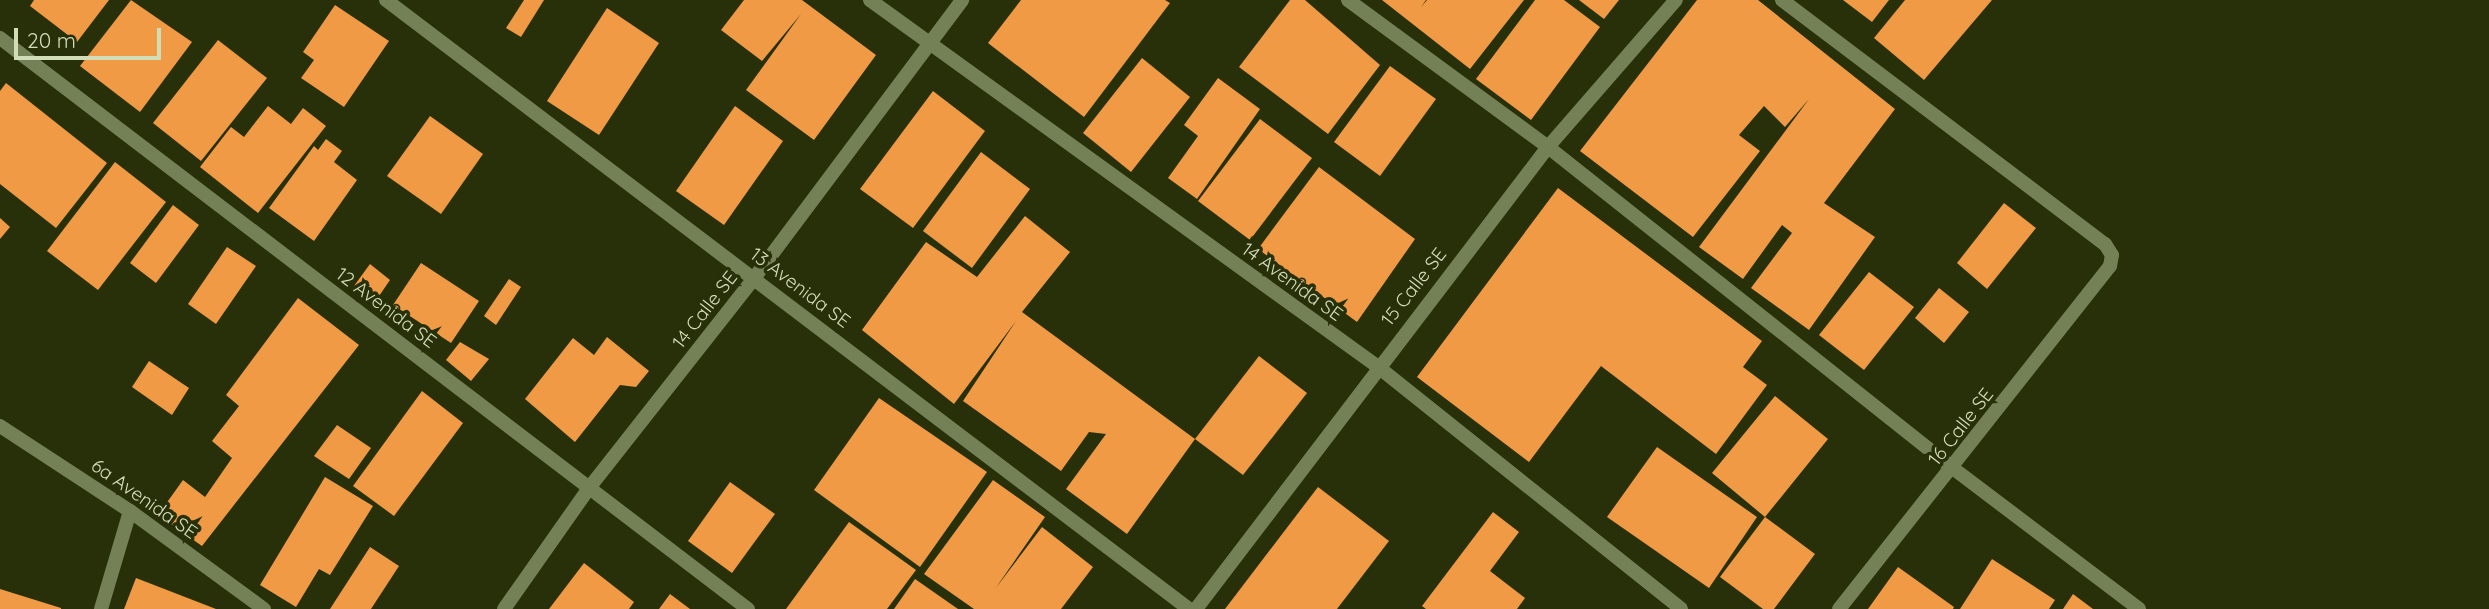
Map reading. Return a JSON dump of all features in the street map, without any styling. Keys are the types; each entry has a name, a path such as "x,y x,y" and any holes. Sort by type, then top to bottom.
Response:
{"street":[{"name":"13 Avenida SE","path":"386,0 755,277 1189,609"},
{"name":"14 Avenida SE","path":"870,0 1377,366 1681,609"},
{"name":"14 Calle SE","path":"504,609 589,488 755,277 962,0"},
{"path":"1348,0 1548,147 1954,469 2139,609"},
{"name":"15 Calle SE","path":"1196,609 1377,366 1548,147 1676,0"},
{"name":"16 Calle SE","path":"1783,0 2105,244 2112,256 2110,266 1954,469 1839,609"},
{"name":"12 Avenida SE","path":"0,38 748,609"},
{"name":"6a Avenida SE","path":"0,425 130,511 264,609"},
{"path":"101,609 130,511"}],"building":[{"path":"34,0 109,0 77,42 30,6"},
{"path":"131,0 192,42 140,112 80,66"},
{"path":"524,0 544,0 521,37 506,28"},
{"path":"744,0 802,0 876,55 814,140 746,90 801,14 762,61 721,30"},
{"path":"1021,0 1165,0 1170,3 1084,117 988,43"},
{"path":"1290,0 1305,0 1380,65 1328,134 1239,67"},
{"path":"1382,0 1426,0 1421,7 1427,0 1524,0 1470,69"},
{"path":"1535,0 1564,0 1600,27 1531,120 1476,79"},
{"path":"1579,0 1619,0 1604,19"},
{"path":"1697,0 1758,0 1895,109 1824,203 1875,237 1809,330 1751,288 1792,233 1782,225 1743,279 1699,247 1809,99 1785,127 1764,106 1739,135 1760,151 1693,237 1580,151"},
{"path":"1843,0 1889,0 1872,22"},
{"path":"1905,0 1992,0 1924,80 1874,38"},
{"path":"335,5 389,41 344,107 301,78 314,60 303,52"},
{"path":"607,8 659,43 599,135 547,101"},
{"path":"218,40 267,78 201,161 153,123"},
{"path":"1142,58 1190,97 1131,172 1083,133"},
{"path":"1390,66 1436,99 1380,176 1334,142"},
{"path":"1218,78 1260,109 1197,199 1168,178 1198,136 1184,125"},
{"path":"6,83 107,163 56,228 0,184 0,91"},
{"path":"933,91 985,131 913,228 860,189"},
{"path":"268,106 291,124 303,108 326,126 258,213 200,167 231,127 244,137"},
{"path":"735,106 783,141 724,225 676,191"},
{"path":"430,116 483,154 441,214 387,176"},
{"path":"1260,119 1312,158 1250,240 1198,201"},
{"path":"326,139 342,151 334,162 357,180 314,241 269,208 314,146 318,150"},
{"path":"981,152 1030,189 972,268 923,231"},
{"path":"115,162 166,202 98,290 47,251"},
{"path":"1319,167 1415,239 1357,322 1258,249"},
{"path":"1558,188 1762,341 1743,367 1767,385 1716,454 1601,366 1529,462 1417,377"},
{"path":"2004,203 2036,228 1987,289 1957,263"},
{"path":"173,205 199,225 156,283 130,263"},
{"path":"1025,216 1070,252 1022,312 1195,439 1127,534 1066,489 1106,434 1089,432 1061,471 963,401 1016,321 954,404 862,330 926,242 977,277"},
{"path":"0,218 10,227 0,239"},
{"path":"227,247 256,266 216,324 188,304"},
{"path":"421,263 479,301 451,343 393,305"},
{"path":"370,264 390,280 375,302 354,286"},
{"path":"1869,272 1914,307 1864,370 1819,335"},
{"path":"509,279 521,287 496,325 484,316"},
{"path":"1939,288 1969,312 1944,343 1915,318"},
{"path":"298,298 359,345 202,546 158,515 183,480 205,497 232,458 212,441 239,406 226,395"},
{"path":"607,337 649,371 636,387 620,385 575,442 525,399 573,338 594,355"},
{"path":"460,342 489,359 471,381 446,360"},
{"path":"1259,356 1307,393 1243,475 1195,439"},
{"path":"149,361 189,388 172,415 132,387"},
{"path":"422,391 463,423 394,516 353,486"},
{"path":"1775,396 1828,439 1765,517 1712,473"},
{"path":"879,398 987,472 920,567 814,490"},
{"path":"337,425 371,448 349,479 314,456"},
{"path":"1657,447 1757,517 1709,588 1607,517"},
{"path":"325,477 373,506 330,575 319,569 296,607 260,585"},
{"path":"993,480 1045,517 995,589 1042,527 1093,567 1061,609 974,609 924,574"},
{"path":"730,482 775,514 732,573 688,541"},
{"path":"1318,487 1389,541 1337,609 1225,609"},
{"path":"1493,512 1519,532 1490,571 1525,598 1517,609 1426,609 1422,606"},
{"path":"1765,517 1815,554 1774,609 1763,609 1720,577"},
{"path":"849,522 916,570 887,609 786,609"},
{"path":"370,547 399,566 371,609 330,609"},
{"path":"1992,559 2055,600 2049,609 1960,609"},
{"path":"584,563 634,602 629,609 549,609"},
{"path":"1898,567 1954,607 1953,609 1868,609"},
{"path":"136,578 216,609 124,609"},
{"path":"915,579 958,609 894,609"},
{"path":"0,589 61,608 61,609 0,609"},
{"path":"670,594 690,609 659,609"},
{"path":"2073,594 2093,609 2063,609"}]}
